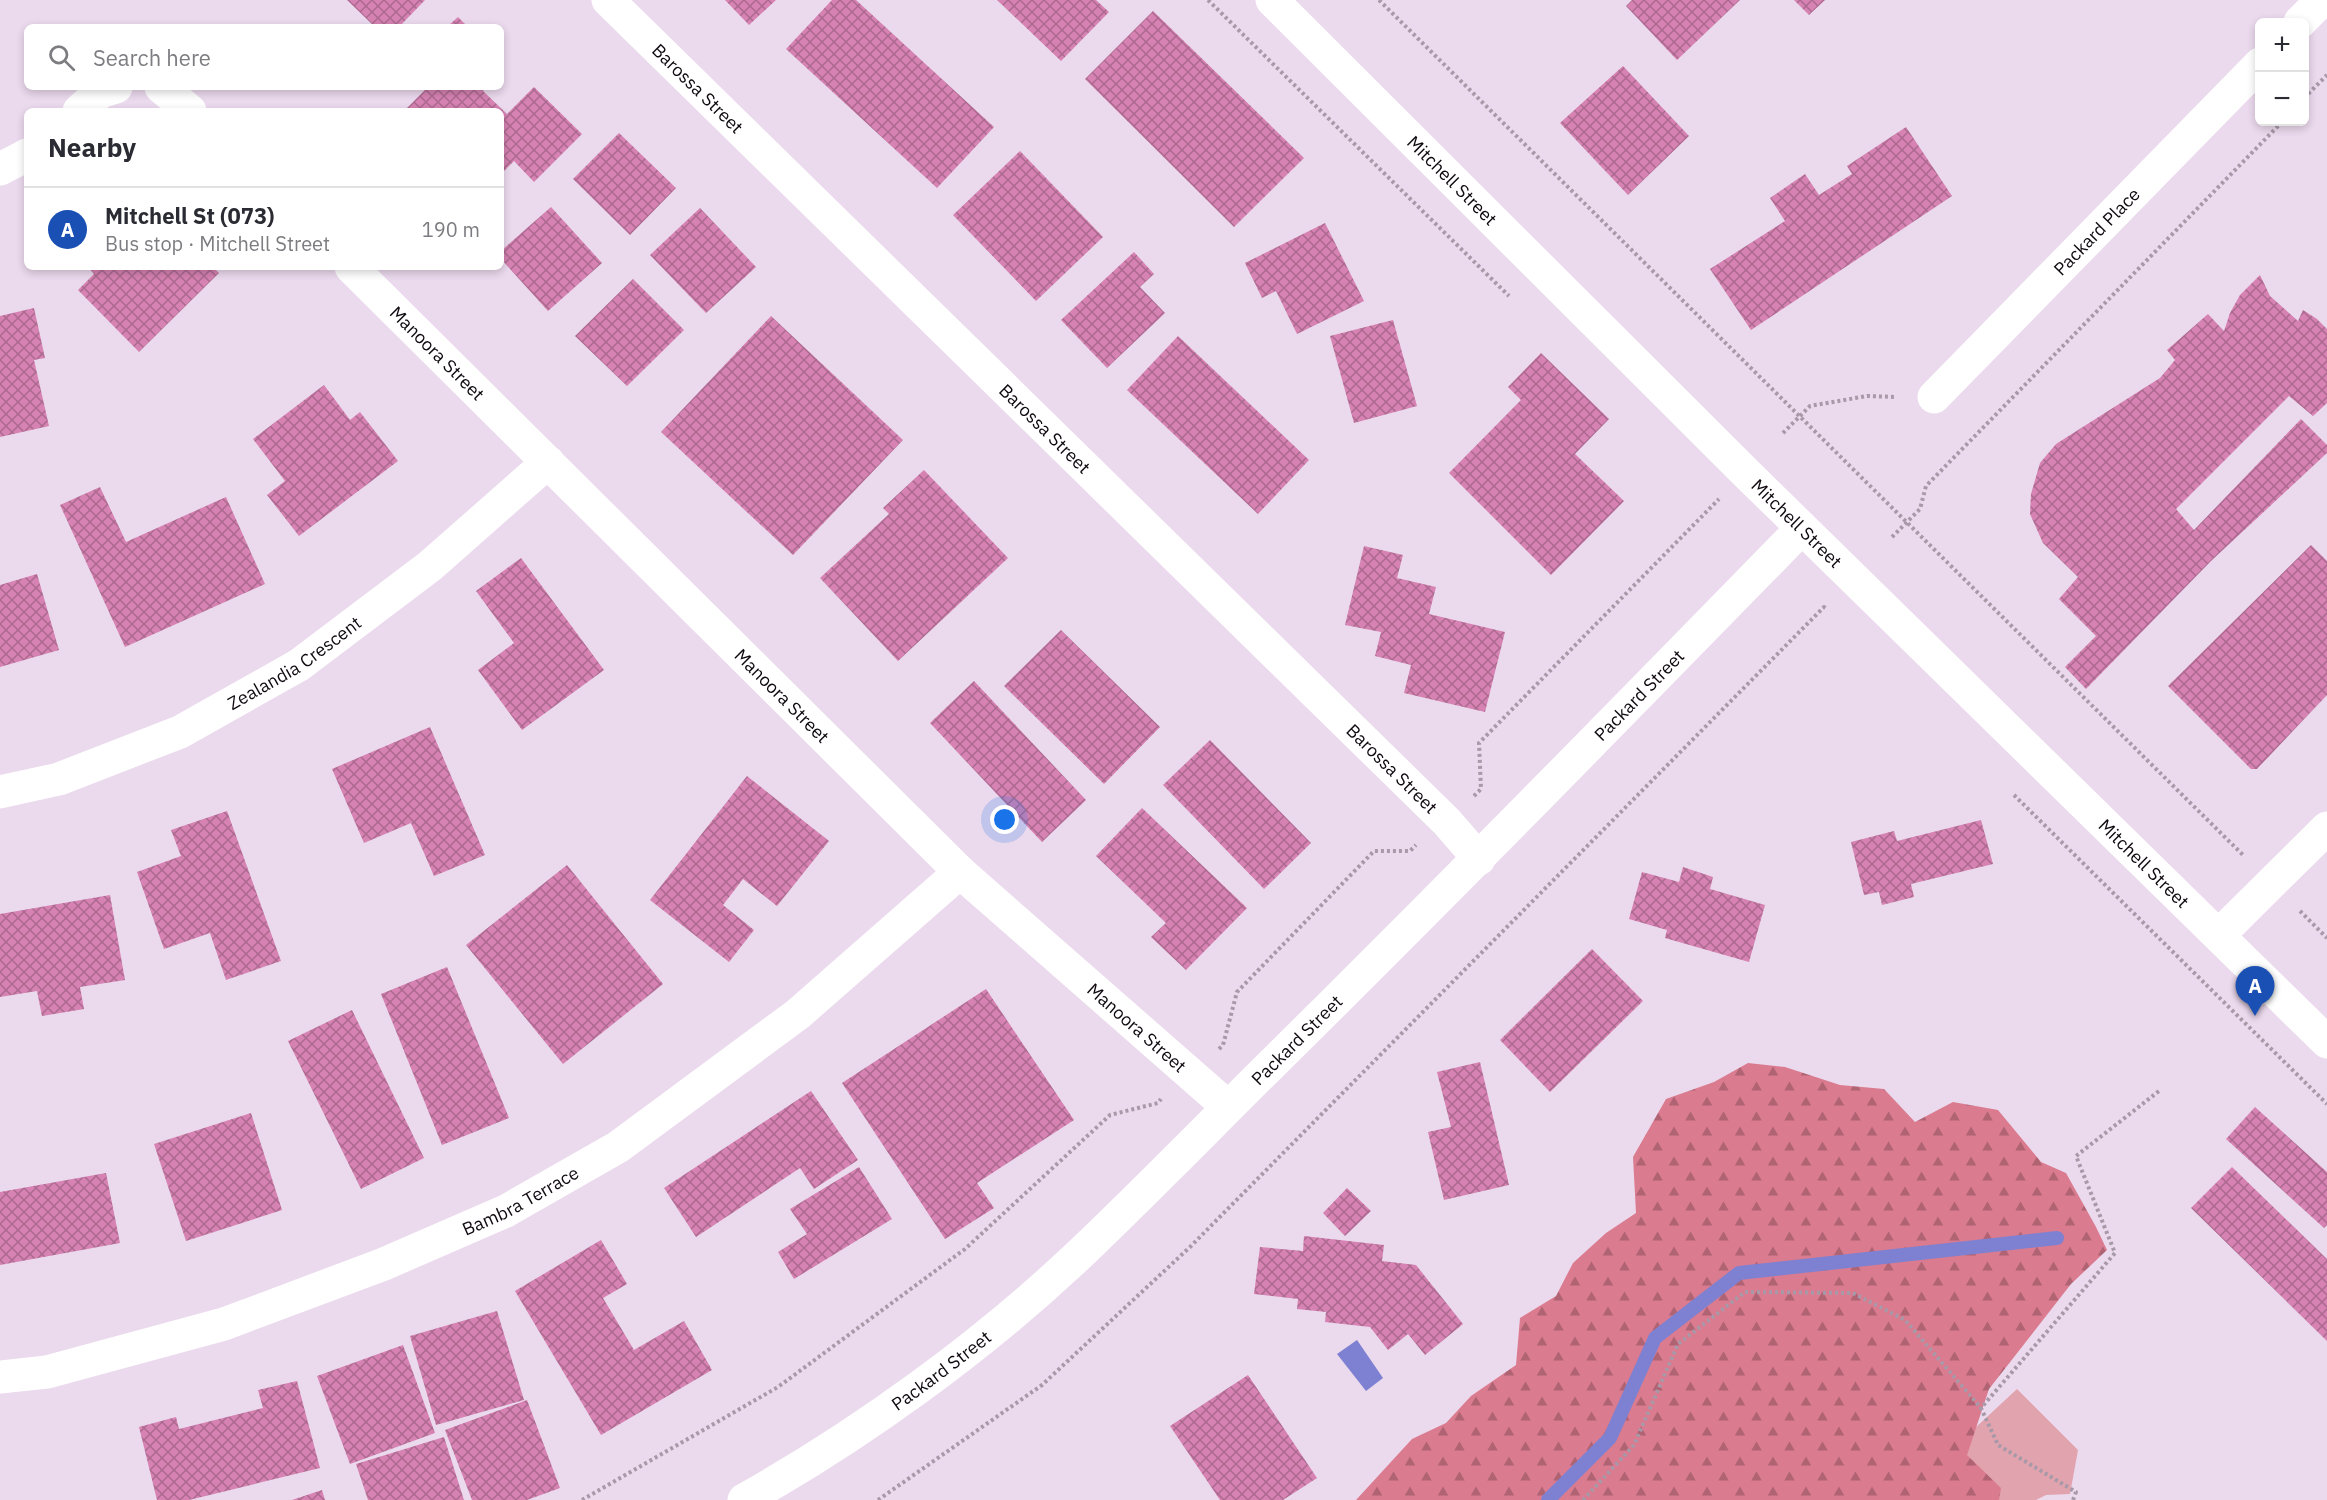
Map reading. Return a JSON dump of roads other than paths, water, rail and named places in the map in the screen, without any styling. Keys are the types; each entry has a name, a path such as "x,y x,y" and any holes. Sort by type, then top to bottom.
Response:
{"street":[{"name":"Barossa Street","path":"608,0 1447,822 1479,859"},
{"name":"Mitchell Street","path":"1272,0 1802,528 2327,1042"},
{"path":"2304,18 2322,0"},
{"name":"Packard Place","path":"1934,397 2255,68"},
{"path":"82,108 100,92 106,90"},
{"path":"165,90 186,108"},
{"path":"0,169 24,157"},
{"name":"Manoora Street","path":"354,270 960,872 1228,1107"},
{"name":"Zealandia Crescent","path":"0,792 59,779 180,732 299,665 430,566 548,462"},
{"name":"Packard Street","path":"744,1500 795,1471 918,1386 1009,1316 1081,1253 1479,859 1802,528"},
{"path":"2218,935 2327,828"},
{"name":"Bambra Terrace","path":"0,1377 47,1372 224,1324 384,1264 506,1211 618,1147 798,1014 960,872"}],"water":[{"path":"1357,1340 1383,1378 1366,1391 1337,1354"}],"waterway":[{"path":"1548,1500 1610,1438 1655,1338 1739,1273 2057,1238"}],"place":[{"name":"Mitchell St (073)","path":"2255,1016"}]}
